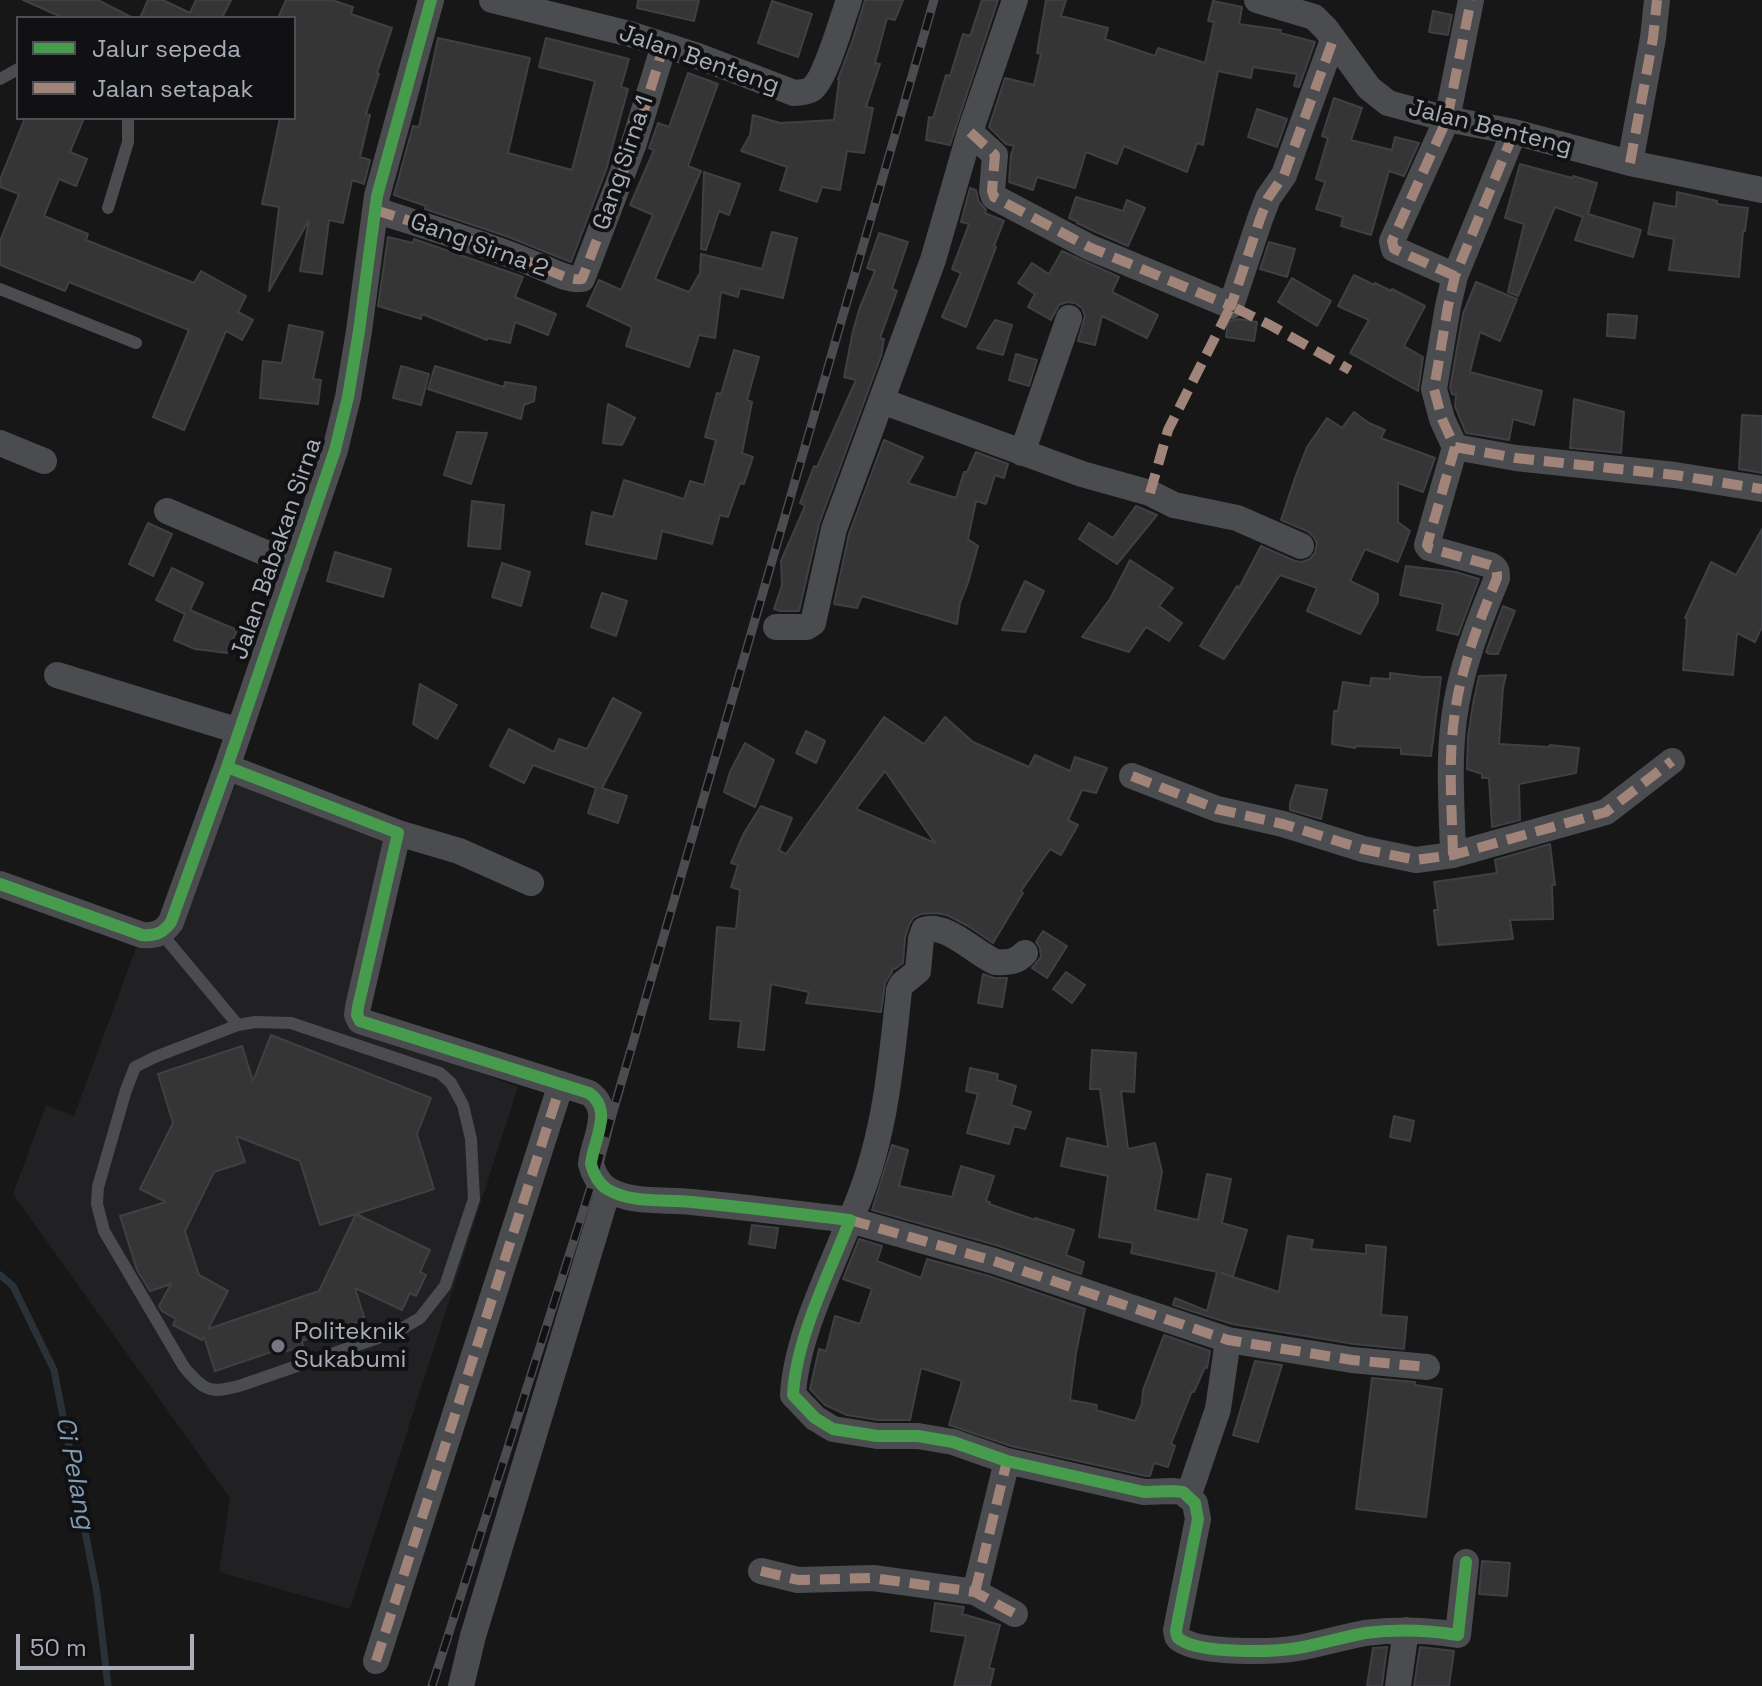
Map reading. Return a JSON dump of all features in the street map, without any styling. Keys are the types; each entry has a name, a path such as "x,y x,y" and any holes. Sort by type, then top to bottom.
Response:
{"street":[{"name":"Jalan Babakan Sirna","path":"161,933 171,922 327,476 348,397 377,196 431,0"},
{"name":"Jalan Benteng","path":"492,0 630,34 794,93 808,92 817,84 849,0"},
{"path":"776,627 807,627 813,623 834,529 933,260 970,132 1015,0"},
{"name":"Jalan Benteng","path":"1257,0 1314,17 1369,88 1388,103 1630,163 1762,190"},
{"path":"1455,276 1394,249 1392,241 1447,119 1471,0"},
{"path":"1630,163 1657,0"},
{"path":"970,132 995,155 994,197 1089,247 1231,306 1268,198 1284,175 1333,40"},
{"name":"Gang Sirna 1","path":"582,279 634,143 664,45"},
{"path":"1453,855 1453,722 1474,633 1497,578 1497,571 1490,565 1427,545 1455,447 1442,419 1434,389 1455,276 1514,132"},
{"name":"Gang Sirna 2","path":"375,210 496,248 578,281 582,279"},
{"path":"1022,453 1069,318"},
{"path":"882,401 1082,474 1150,493 1174,505 1237,518 1301,546"},
{"path":"0,443 44,461"},
{"path":"1455,447 1516,458 1675,475 1762,489"},
{"path":"167,511 296,566"},
{"path":"57,675 239,731"},
{"path":"1132,776 1217,809 1283,824 1363,849 1416,860 1453,855 1606,812 1672,761"},
{"path":"227,767 398,833 459,851 531,883"},
{"path":"398,833 358,1007 360,1021 589,1093 600,1103 602,1111 591,1164 601,1184 608,1190 642,1199 690,1201 850,1220 981,1257 1228,1340 1352,1360 1427,1367"},
{"path":"1,887 142,935 161,933"},
{"path":"1025,953 1010,962 995,962 942,930 924,930 918,971 899,990 890,1075 867,1182 806,1332 794,1375 793,1395 815,1418 833,1429 953,1442 1007,1461 1144,1492 1183,1492 1195,1503 1198,1519 1176,1630 1181,1640 1215,1648 1263,1650 1297,1648 1365,1633 1406,1630 1458,1635 1466,1562"},
{"path":"376,1661 561,1084"},
{"path":"461,1686 473,1636 608,1190"},
{"path":"1188,1497 1218,1409 1228,1340"},
{"path":"975,1592 1007,1461"},
{"path":"761,1571 798,1580 873,1578 975,1592 1015,1614"},
{"path":"1398,1686 1406,1630"}],"lane":[{"path":"108,208 128,142 128,120"},
{"path":"0,289 136,343"},
{"path":"161,933 238,1025"},
{"path":"291,1023 440,1073 451,1083 463,1105 471,1139 474,1199 445,1286 420,1318 398,1331 242,1385 213,1391 198,1384 184,1367 104,1231 97,1204 98,1187 135,1067 238,1025 291,1023"}],"shaded area":[{"name":"Politeknik Sukabumi","path":"237,781 404,847 361,1028 518,1087 350,1609 219,1572 230,1498 13,1194 46,1105 74,1116 136,948 179,933"}],"building":[{"path":"23,0 98,0 129,16 59,16"},
{"path":"148,0 163,0 190,13 196,0 231,0 223,16 141,16"},
{"path":"286,0 332,0 353,7 351,14 392,28 366,114 370,115 360,157 370,160 364,184 352,180 343,223 329,220 322,274 300,271 309,220 269,291 279,207 262,204 280,120 296,120 296,16 279,16"},
{"path":"638,0 699,0 694,21 637,8"},
{"path":"865,0 903,0 895,20 887,18 875,63 880,64 866,107 873,108 864,153 847,151 840,190 822,187 817,202 780,190 787,167 741,151 750,135 753,115 780,123 834,120 838,79"},
{"path":"982,0 998,0 950,145 926,140 929,117 933,118 963,34 970,36"},
{"path":"1046,0 1066,0 1061,16 1108,28 1105,39 1155,56 1158,48 1205,63 1214,22 1208,21 1213,1 1242,7 1239,24 1281,30 1280,33 1315,42 1299,87 1294,86 1297,74 1253,67 1251,78 1218,71 1203,145 1197,143 1187,172 1124,146 1117,164 1086,152 1075,188 1037,177 1033,190 1009,182 1014,146 1006,144 989,127 1005,78 1034,85 1041,54 1037,53"},
{"path":"772,1 812,14 798,57 758,43"},
{"path":"1433,11 1452,15 1448,35 1429,32"},
{"path":"438,38 530,58 508,153 572,170 595,81 539,67 546,38 629,59 621,87 628,89 606,170 571,262 394,195 413,126 419,127"},
{"path":"688,73 718,84 688,166 701,171 655,279 689,292 700,273 701,254 762,269 772,232 797,238 783,298 740,288 738,297 721,292 715,338 699,335 689,367 626,346 632,327 587,306 599,280 621,290 653,215 630,205 654,150 649,148 658,123 669,127"},
{"path":"1334,98 1362,108 1351,140 1392,150 1395,137 1419,143 1404,176 1389,171 1371,235 1341,226 1343,217 1316,209 1325,182 1316,179 1328,138 1322,136"},
{"path":"1257,109 1287,119 1277,147 1248,137"},
{"path":"24,120 83,120 70,152 87,159 76,186 59,179 44,216 88,234 86,240 194,283 201,271 246,296 238,312 253,320 242,340 226,331 184,430 153,417 189,330 69,282 65,291 0,265 0,241 19,194 0,187"},
{"path":"1520,164 1597,183 1588,214 1641,230 1633,257 1575,240 1583,217 1555,207 1518,296 1508,292 1524,224 1505,218"},
{"path":"704,172 740,184 729,215 719,211 706,250 701,249"},
{"path":"970,188 976,190 985,213 1004,221 966,327 942,317 961,273 952,269 969,224 961,222"},
{"path":"1677,192 1717,201 1717,204 1748,208 1739,277 1669,270 1674,239 1648,234 1654,203 1676,207"},
{"path":"1076,197 1123,211 1127,200 1145,208 1128,246 1069,218"},
{"path":"879,233 908,242 892,289 897,291 880,338 884,339 881,356 819,524 799,611 781,611 774,609 782,585 781,561 805,506 800,503 814,466 817,467 856,380 844,377 860,307 875,271 867,268"},
{"path":"388,237 413,243 414,239 523,277 515,297 556,314 548,335 515,322 510,343 487,340 422,314 421,319 378,306"},
{"path":"1269,242 1295,249 1287,277 1260,269"},
{"path":"1062,251 1119,277 1112,292 1158,315 1147,338 1102,316 1095,345 1078,341 1085,316 1082,308 1075,303 1059,305 1051,320 1028,307 1035,294 1018,283 1032,263 1049,274"},
{"path":"1354,275 1425,306 1404,346 1423,357 1418,391 1350,353 1369,320 1338,306"},
{"path":"1292,278 1331,301 1317,326 1278,302"},
{"path":"1476,282 1517,299 1500,341 1480,332 1470,372 1542,391 1534,425 1513,419 1509,440 1466,433 1455,406 1456,395 1450,388 1463,314"},
{"path":"1608,314 1637,316 1635,338 1607,336"},
{"path":"995,320 1012,325 1003,355 977,348"},
{"path":"1228,321 1257,322 1254,341 1226,337"},
{"path":"289,325 323,332 313,379 321,380 318,404 260,398 263,361 282,363"},
{"path":"734,350 759,357 747,400 752,402 742,453 753,457 728,517 720,515 712,544 662,531 656,559 586,544 592,512 613,517 624,480 684,499 690,481 704,485 716,440 705,437 717,393 721,394"},
{"path":"1016,354 1037,360 1029,386 1009,380"},
{"path":"401,366 429,374 421,405 393,398"},
{"path":"435,366 504,387 505,382 536,387 534,401 524,405 521,419 428,389"},
{"path":"1574,399 1624,412 1621,453 1570,448"},
{"path":"608,404 635,418 622,445 603,443"},
{"path":"1354,412 1385,430 1381,438 1435,458 1423,492 1398,483 1398,522 1410,531 1398,562 1365,549 1350,581 1378,594 1378,602 1360,634 1307,611 1317,588 1280,575 1224,659 1200,646 1237,586 1239,588 1261,546 1302,562 1315,553 1317,543 1313,536 1281,520 1307,447 1327,418 1342,428"},
{"path":"1742,415 1762,416 1762,473 1739,469"},
{"path":"457,432 487,433 471,484 444,475"},
{"path":"884,440 923,457 908,483 956,498 964,472 967,472 976,452 1008,464 1004,478 995,475 986,504 976,501 968,539 978,546 960,603 957,624 862,596 857,608 834,604 849,534"},
{"path":"472,501 504,505 500,549 468,546"},
{"path":"1136,506 1157,515 1117,564 1079,539 1089,523 1113,538"},
{"path":"148,523 172,534 153,576 129,564"},
{"path":"1762,529 1762,627 1755,642 1737,633 1733,675 1683,670 1685,618 1711,562 1736,575"},
{"path":"335,552 391,569 383,597 327,581"},
{"path":"1130,560 1173,588 1159,606 1182,623 1169,641 1146,627 1129,652 1082,637 1110,599"},
{"path":"502,563 530,572 521,606 492,597"},
{"path":"1406,566 1456,572 1479,579 1458,635 1437,630 1443,604 1400,595"},
{"path":"172,568 203,583 190,610 237,630 227,653 195,649 174,640 185,614 156,600"},
{"path":"1025,581 1044,591 1025,632 1002,630"},
{"path":"602,593 627,601 616,636 591,627"},
{"path":"1503,606 1515,611 1498,654 1490,654 1486,652"},
{"path":"1390,673 1441,677 1431,756 1401,754 1401,748 1355,748 1332,744 1334,711 1338,711 1343,682 1370,686 1371,678 1390,679"},
{"path":"1506,675 1499,744 1579,748 1576,773 1519,784 1520,820 1492,827 1489,778 1482,778 1482,774 1467,769 1468,737 1479,676"},
{"path":"420,684 457,705 437,739 413,724"},
{"path":"613,698 641,713 602,788 627,796 618,823 588,813 596,788 533,765 524,783 490,766 509,729 554,752 559,739 587,749"},
{"path":"884,717 924,744 945,717 973,742 1029,767 1035,755 1070,771 1075,757 1107,768 1096,793 1082,790 1068,820 1078,825 1061,855 1050,849 1021,891 1023,893 993,943 947,915 921,914 913,918 909,925 903,963 892,968 885,983 881,1012 806,1003 809,992 771,984 764,1050 738,1047 741,1021 710,1019 717,927 736,929 740,890 731,887 738,865 731,863 744,833 761,806 792,818 779,850 786,854","holes":["885,771 935,843 856,809"]},
{"path":"806,731 825,741 816,763 796,753"},
{"path":"745,743 774,760 755,807 724,792"},
{"path":"1296,785 1327,790 1321,819 1290,810"},
{"path":"1550,844 1555,885 1552,885 1553,919 1510,920 1513,939 1438,945 1434,882 1497,873 1495,860"},
{"path":"1043,931 1067,946 1047,978 1032,968 1041,957 1036,942"},
{"path":"1066,972 1085,985 1072,1003 1053,989"},
{"path":"983,974 1007,978 1002,1007 978,1003"},
{"path":"271,1035 431,1098 417,1134 434,1189 356,1214 430,1250 420,1272 426,1275 416,1296 410,1293 402,1310 355,1288 365,1320 302,1341 303,1346 281,1353 280,1349 215,1371 204,1337 202,1340 173,1325 176,1319 162,1311 159,1306 171,1284 150,1291 137,1270 120,1216 166,1202 140,1189 173,1123 158,1074 242,1046 253,1081","holes":["236,1136 300,1161 320,1225 356,1214 319,1291 208,1329 228,1291 199,1275 185,1231 214,1172 245,1162"]},
{"path":"1092,1050 1136,1053 1134,1092 1121,1091 1128,1149 1155,1143 1162,1172 1155,1210 1198,1220 1207,1174 1231,1179 1222,1223 1247,1230 1233,1276 1221,1273 1279,1292 1288,1236 1313,1240 1311,1249 1366,1254 1366,1245 1386,1247 1381,1315 1407,1317 1404,1349 1232,1324 1173,1305 1175,1298 1207,1311 1217,1272 1131,1253 1133,1243 1099,1237 1108,1176 1061,1166 1067,1138 1108,1147 1100,1089 1090,1089"},
{"path":"970,1068 998,1074 997,1080 1016,1086 1011,1105 1031,1112 1025,1129 1014,1126 1009,1144 967,1133 978,1094 966,1091"},
{"path":"1394,1116 1414,1121 1410,1141 1390,1137"},
{"path":"892,1145 908,1150 899,1186 952,1197 961,1166 994,1176 986,1201 989,1204 1074,1230 1066,1255 1084,1262 1081,1274 999,1246 872,1210"},
{"path":"752,1225 778,1228 775,1248 749,1244"},
{"path":"859,1239 882,1246 877,1261 921,1278 927,1259 989,1276 1085,1309 1070,1400 1097,1405 1096,1410 1135,1421 1164,1335 1210,1351 1207,1368 1192,1391 1171,1444 1175,1446 1168,1467 1154,1463 1150,1476 1146,1476 1011,1446 949,1425 962,1381 921,1368 910,1420 878,1420 847,1415 825,1405 810,1389 819,1349 826,1351 835,1316 860,1324 872,1289 843,1279"},
{"path":"1255,1361 1282,1365 1258,1442 1233,1435"},
{"path":"1372,1378 1415,1382 1415,1385 1442,1389 1426,1517 1356,1509"},
{"path":"1482,1561 1510,1563 1507,1596 1479,1594"},
{"path":"935,1603 964,1607 962,1614 1000,1625 989,1668 994,1669 990,1686 954,1686 966,1636 931,1631"},
{"path":"1387,1647 1382,1686 1367,1686 1373,1648"},
{"path":"1420,1647 1454,1651 1449,1686 1414,1686"}],"waterway":[{"name":"Ci Pelang","path":"0,1275 13,1286 54,1370 97,1593 108,1686"}],"railway":[{"path":"432,1686 595,1174 934,0"}],"marked path":[{"path":"1455,276 1394,249 1392,241 1447,119 1471,0"},
{"path":"1630,163 1657,0"},
{"path":"970,132 995,155 994,197 1089,247 1231,306 1268,198 1284,175 1333,40"},
{"path":"375,210 480,244 567,277 582,279 634,143 664,45"},
{"path":"1453,855 1451,753 1454,719 1471,647 1497,576 1490,565 1427,545 1455,447 1442,419 1434,389 1455,276 1514,132"},
{"path":"1150,493 1168,430 1231,306 1350,370"},
{"path":"1455,447 1516,458 1675,475 1762,489"},
{"path":"1132,776 1217,809 1283,824 1363,849 1416,860 1453,855 1606,812 1672,761"},
{"path":"376,1661 561,1084"},
{"path":"850,1220 994,1261 1228,1340 1352,1360 1427,1367"},
{"path":"975,1592 1007,1461"},
{"path":"761,1571 798,1580 873,1578 975,1592 1015,1614"}],"cycle path":[{"path":"0,884 142,935 159,933 171,922 335,450 359,331 377,196 431,0"},
{"path":"227,767 398,833 358,1007 360,1021 589,1093 596,1100 601,1117 591,1164 601,1184 617,1194 637,1199 692,1202 850,1220 815,1306 795,1373 793,1395 815,1418 833,1429 953,1442 1007,1461 1144,1492 1183,1492 1195,1503 1198,1519 1176,1634 1191,1645 1256,1651 1307,1646 1388,1631 1458,1635 1466,1562"}],"place":[{"name":"Politeknik Sukabumi","path":"278,1346"}]}
